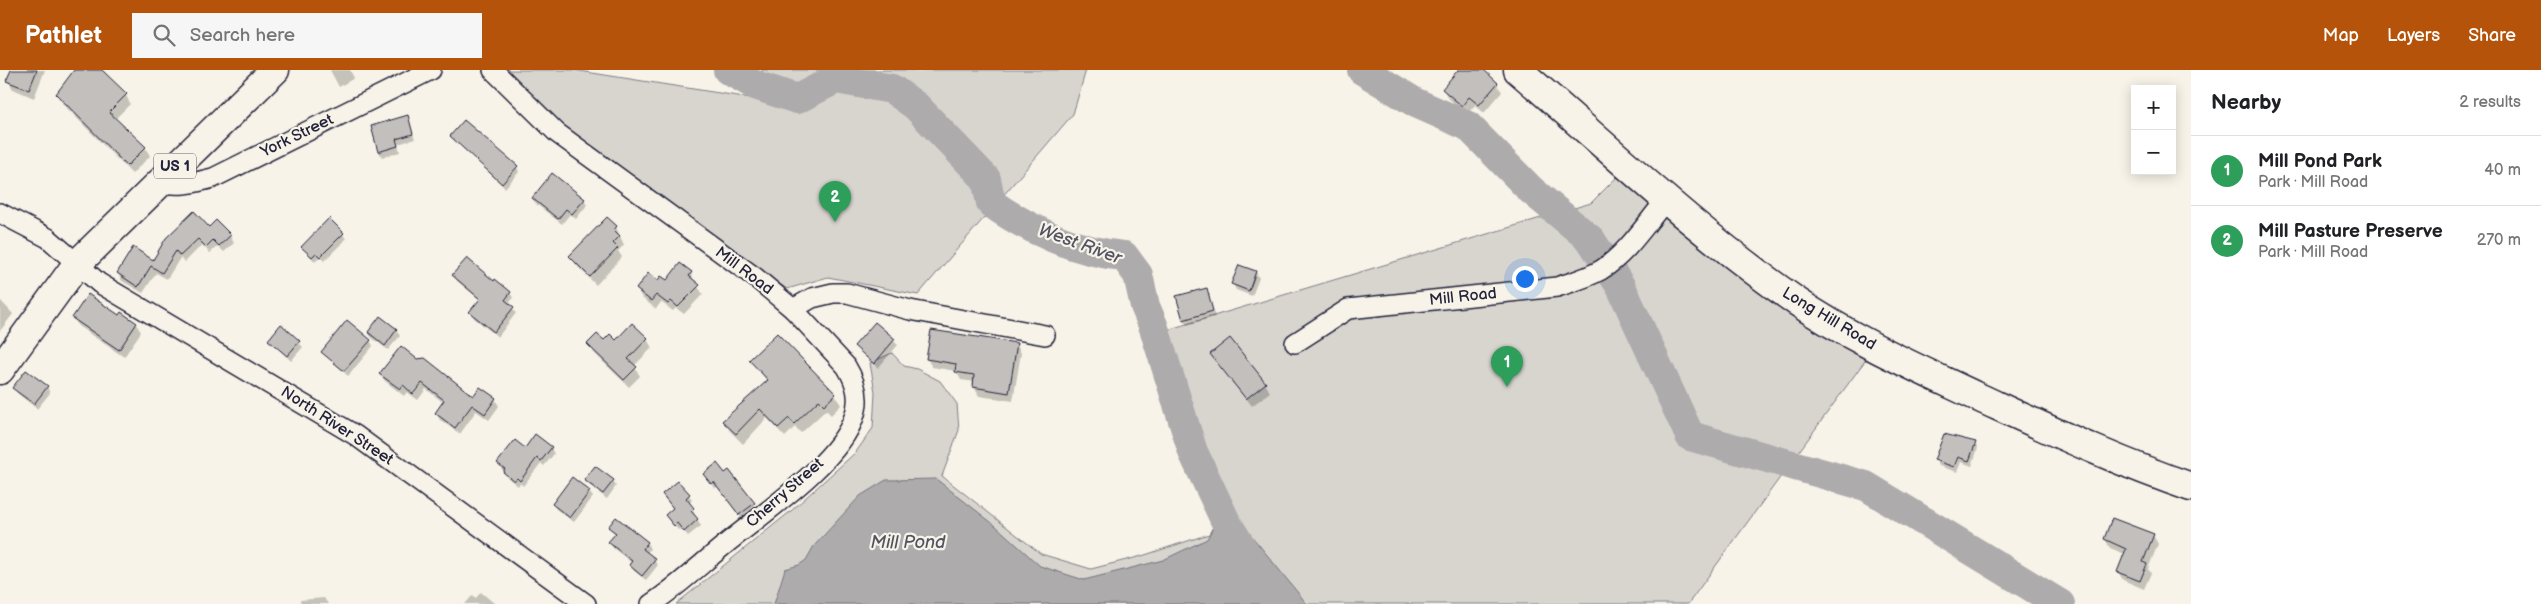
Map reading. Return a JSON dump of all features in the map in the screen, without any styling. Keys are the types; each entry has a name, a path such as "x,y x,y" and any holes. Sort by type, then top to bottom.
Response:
{"street":[{"name":"US 1","path":"0,370 77,264 275,70"},
{"name":"York Street","path":"159,182 169,185 184,185 213,178 431,70"},
{"name":"Mill Road","path":"493,70 557,133 756,278 793,310"},
{"name":"Long Hill Road","path":"1518,70 1724,248 1770,283 1825,320 1860,340 2054,432 2113,458 2191,487"},
{"name":"Mill Road","path":"1295,343 1348,309 1557,286 1580,280 1601,270 1617,258 1667,199"},
{"name":"North River Street","path":"0,212 48,238 98,283 355,435 586,604"},
{"path":"793,310 812,298 833,293 847,293 910,310 1044,335"},
{"name":"Cherry Street","path":"651,604 807,477 834,449 852,424 858,396 852,376 846,366 793,310"}],"shaded area":[{"path":"508,70 573,70 757,99 762,70 1086,70 1073,114 918,295 828,277 787,289 610,167 567,135"},
{"path":"1621,173 1867,358 1688,604 676,604 791,511 856,452 873,428 875,392 870,363 892,353 904,366 917,369 940,381 957,404 959,430 942,476 1041,554 1091,569 1142,556 1209,534 1219,516 1194,465 1150,335 1591,203"}],"water":[{"name":"Mill Pond","path":"936,479 996,526 1040,566 1084,580 1163,560 1207,539 1214,526 1237,518 1307,604 774,604 785,569 799,565 806,560 814,546 860,496 886,480"}],"building":[{"path":"11,70 37,70 29,90 6,81"},
{"path":"74,70 102,70 127,94 109,112 146,147 127,166 56,94"},
{"path":"1458,70 1484,70 1498,83 1479,105 1469,97 1462,106 1442,89"},
{"path":"408,115 413,134 396,139 398,146 378,152 371,126"},
{"path":"464,120 518,166 502,184 450,136"},
{"path":"552,173 585,199 572,214 566,209 558,219 532,198"},
{"path":"194,211 209,227 216,220 231,235 219,246 213,240 206,247 198,239 180,256 176,251 162,273 151,266 138,287 117,273 133,247 153,260 166,238"},
{"path":"607,217 617,226 614,230 620,236 613,243 618,248 590,277 569,256"},
{"path":"329,218 344,233 320,257 316,253 312,257 301,247"},
{"path":"467,258 494,281 495,279 511,292 505,300 514,307 494,332 469,312 480,299 452,275"},
{"path":"680,263 692,272 689,276 700,285 678,307 671,301 668,304 656,295 651,301 636,289 648,273 658,280 661,276 667,280"},
{"path":"1239,265 1256,271 1249,291 1231,284"},
{"path":"1207,288 1213,311 1183,320 1176,296"},
{"path":"88,294 119,315 121,312 137,323 119,350 72,318"},
{"path":"380,316 397,329 385,346 368,332"},
{"path":"347,320 371,340 344,371 321,352"},
{"path":"875,322 895,339 874,364 854,346"},
{"path":"632,323 648,338 628,359 637,367 624,380 587,344 597,334 604,340 610,334 616,340"},
{"path":"281,324 300,341 287,356 268,340"},
{"path":"931,330 1017,343 1009,393 973,387 974,375 955,372 956,364 926,359"},
{"path":"777,333 836,394 824,405 819,400 794,424 789,418 778,428 760,409 736,434 722,421 768,380 749,360"},
{"path":"1230,338 1266,383 1246,399 1210,354"},
{"path":"401,346 417,359 425,358 473,396 480,387 496,398 485,414 472,405 455,428 435,413 444,400 422,383 413,394 403,385 400,389 379,374"},
{"path":"26,370 48,386 34,404 12,388"},
{"path":"535,434 552,447 541,461 537,458 520,481 517,478 514,481 503,472 505,469 497,463 515,440 525,448"},
{"path":"1944,434 1976,442 1969,461 1958,457 1954,467 1934,460"},
{"path":"717,463 725,473 729,470 755,503 739,515 714,482 711,484 703,474"},
{"path":"595,466 614,480 603,494 584,480"},
{"path":"572,477 590,491 570,518 552,504"},
{"path":"678,481 690,494 686,498 694,508 691,511 698,519 684,532 677,523 674,526 665,515 673,508 662,494"},
{"path":"616,517 648,542 643,549 656,559 642,576 629,565 632,561 608,542 616,533 608,527"},
{"path":"2112,518 2154,534 2143,562 2147,564 2140,581 2117,572 2126,549 2104,539"}],"waterway":[{"name":"West River","path":"728,70 755,85 797,99 836,79 892,89 916,106 986,179 991,203 1037,231 1071,245 1106,254 1124,256 1138,275 1145,306 1153,325 1193,452 1226,522 1272,596 1280,604"},
{"path":"1362,70 1416,103 1468,126 1531,190 1591,240 1621,287 1690,436 1866,486 2060,604"}],"place":[{"name":"Mill Pasture Preserve","path":"835,222"},
{"name":"Mill Pond Park","path":"1507,387"}]}
